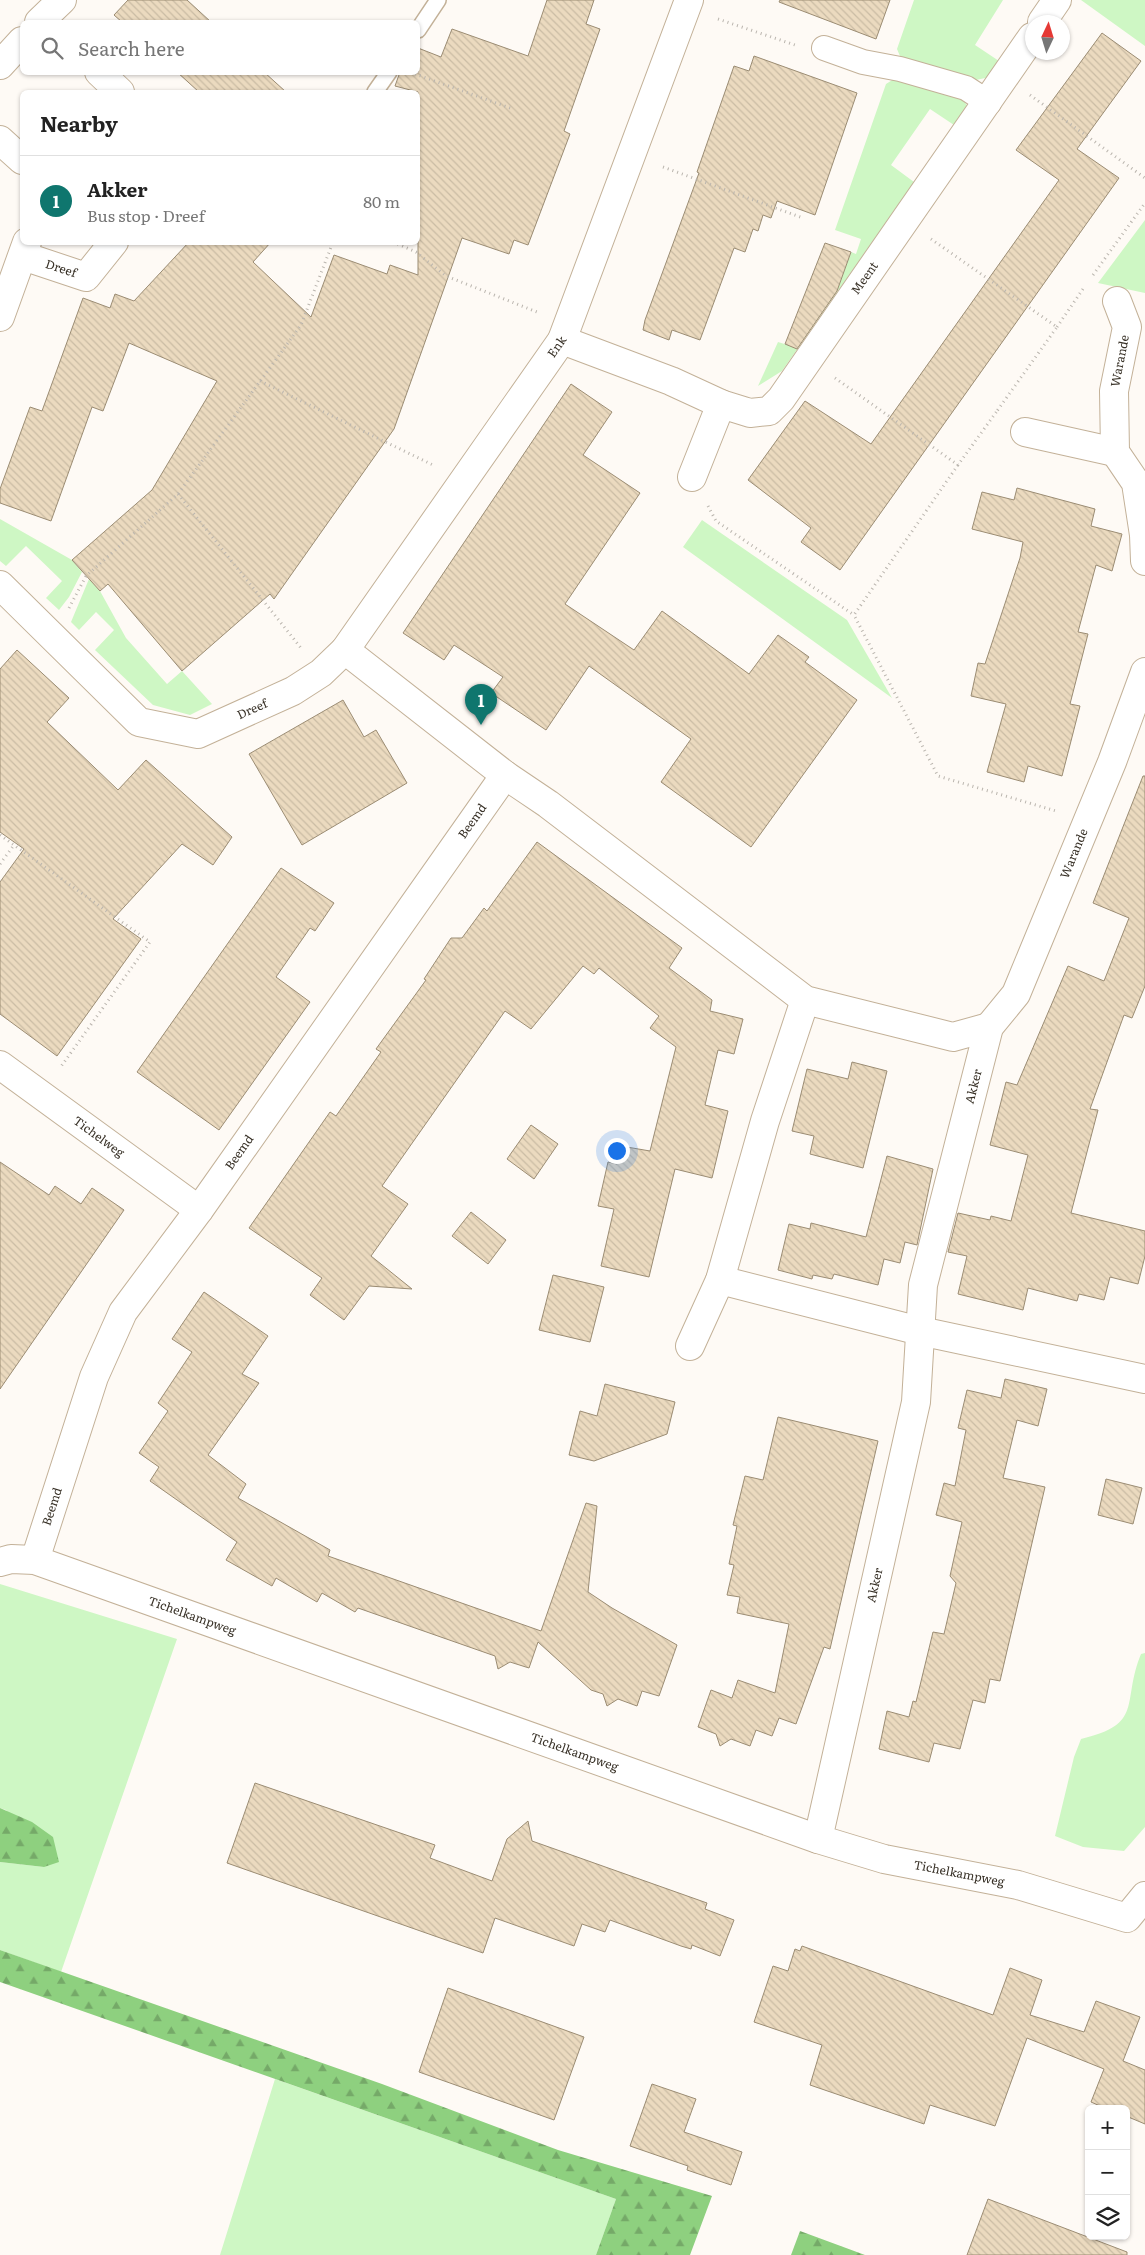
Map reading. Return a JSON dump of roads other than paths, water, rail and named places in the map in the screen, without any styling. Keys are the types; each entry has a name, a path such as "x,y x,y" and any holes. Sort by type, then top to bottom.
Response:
{"street":[{"path":"43,20 62,0"},
{"path":"1047,15 1057,0"},
{"name":"Enk","path":"344,650 566,332 688,4"},
{"path":"0,66 20,43"},
{"path":"824,48 863,62 900,69 966,88 989,103"},
{"name":"Meent","path":"566,332 721,404 750,413 769,411 781,399 809,360 1025,49"},
{"path":"102,75 118,90"},
{"path":"0,140 20,158"},
{"name":"Dreef","path":"0,317 25,249 86,277 112,245"},
{"name":"Warande","path":"1115,452 1114,391 1127,327 1117,301"},
{"path":"692,477 721,404"},
{"path":"1025,432 1115,452 1136,483 1144,535 1145,561"},
{"name":"Dreef","path":"0,586 138,722 198,734 293,691 321,674 344,650"},
{"path":"344,650 505,775 548,804 805,1000 953,1037 989,1027"},
{"name":"Warande","path":"989,1027 1016,994 1089,821 1136,703 1145,672"},
{"name":"Beemd","path":"35,1560 94,1377 123,1312 199,1210 505,775"},
{"path":"690,1346 720,1280 765,1121 805,1000"},
{"name":"Akker","path":"818,1839 916,1402 923,1285 989,1027"},
{"name":"Tichelweg","path":"0,1065 199,1210"},
{"path":"720,1280 920,1331 1145,1379"},
{"name":"Tichelkampweg","path":"0,1562 11,1559 35,1560 818,1839 884,1859 1018,1885 1136,1924 1145,1896"}],"lane":[{"path":"420,27 438,0"},
{"path":"376,90 387,75"}],"place":[{"name":"Akker","path":"481,725"}]}
